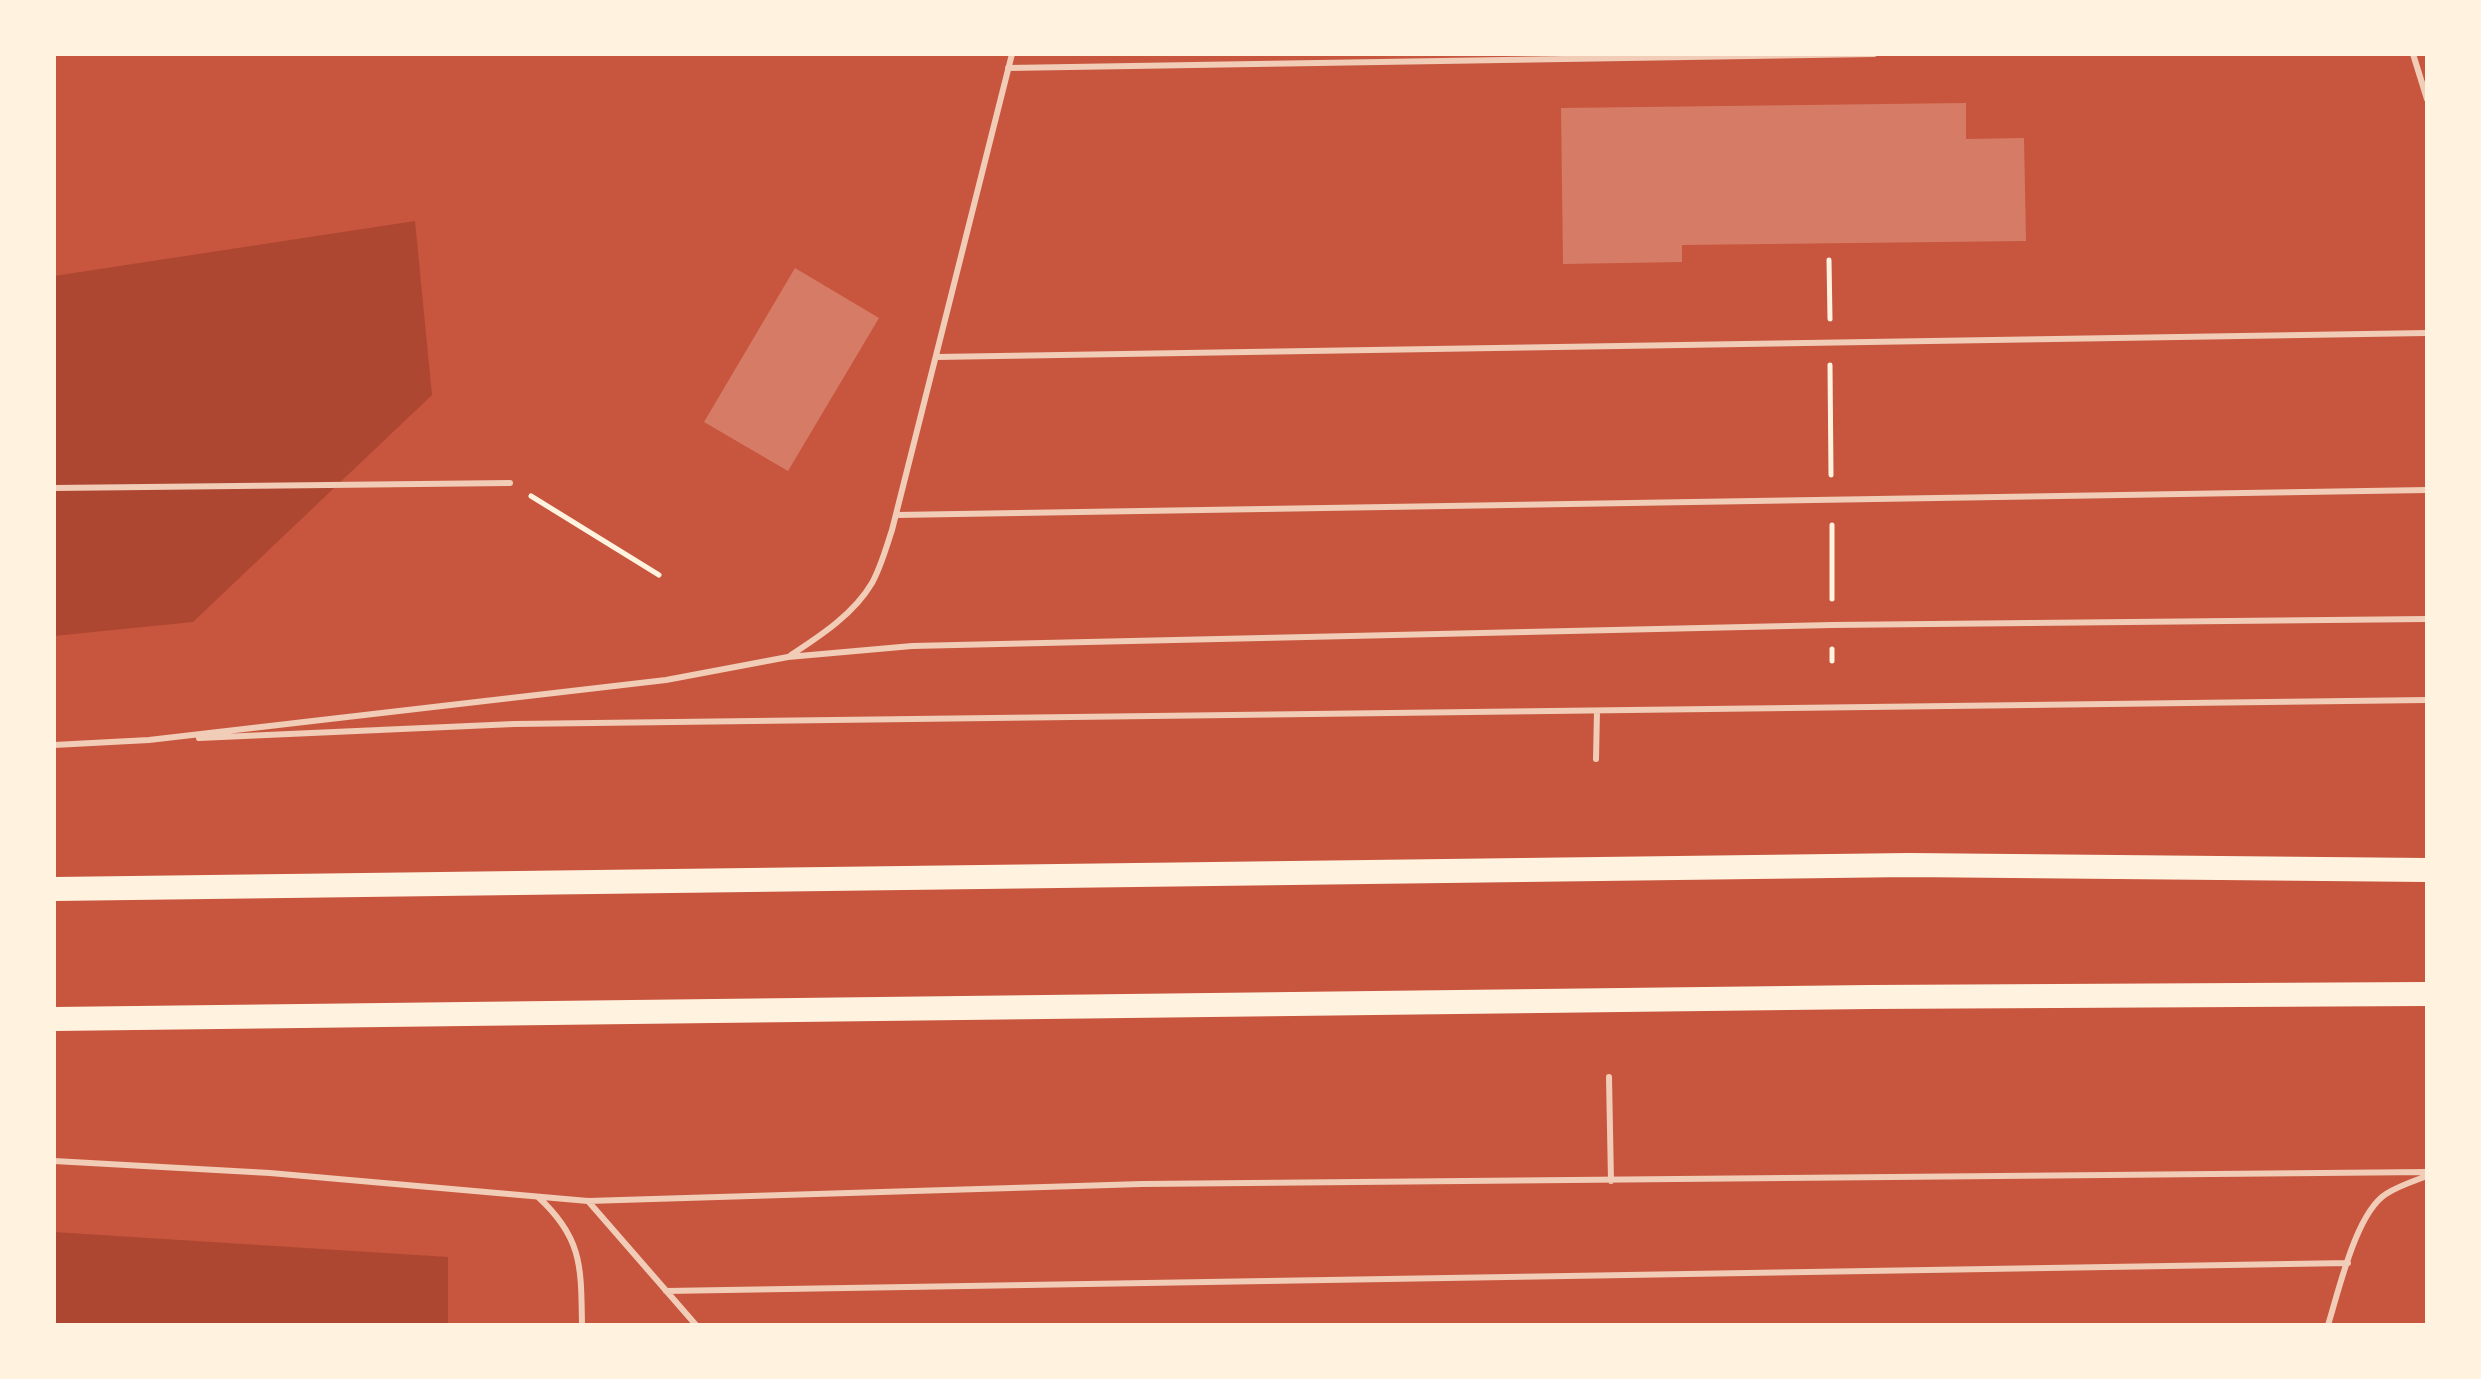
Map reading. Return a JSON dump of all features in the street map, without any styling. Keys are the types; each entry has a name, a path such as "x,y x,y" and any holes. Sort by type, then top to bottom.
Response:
{"highway":[{"path":"54,889 1909,865 2427,870"},
{"path":"54,1019 1870,997 2427,994"}],"lane":[{"path":"788,657 835,624 871,585 881,563 896,515 1012,54"},
{"path":"1008,68 1874,54"},
{"path":"2413,54 2427,99"},
{"path":"936,357 2427,333"},
{"path":"54,488 510,483"},
{"path":"896,515 2427,490"},
{"path":"149,740 666,680 788,657 912,646 1832,625 2427,619"},
{"path":"54,745 514,724 2427,700"},
{"path":"1596,759 1597,711"},
{"path":"1609,1077 1611,1181"},
{"path":"54,1161 270,1173 588,1201 1142,1184 2427,1174"},
{"path":"2328,1325 2368,1211 2385,1194 2427,1174"},
{"path":"538,1197 554,1211 575,1243 582,1325"},
{"path":"588,1201 696,1325"},
{"path":"666,1291 2348,1263"}],"path":[{"path":"1829,260 1832,661"},
{"path":"510,483 659,575"}],"shaded area":[{"path":"415,221 432,395 193,622 54,636 54,276"},
{"path":"54,1232 448,1257 448,1325 54,1325"}],"building":[{"path":"1966,103 1966,139 2024,138 2026,241 1682,245 1682,262 1563,264 1561,108"},
{"path":"795,268 879,318 788,471 704,422"}]}
